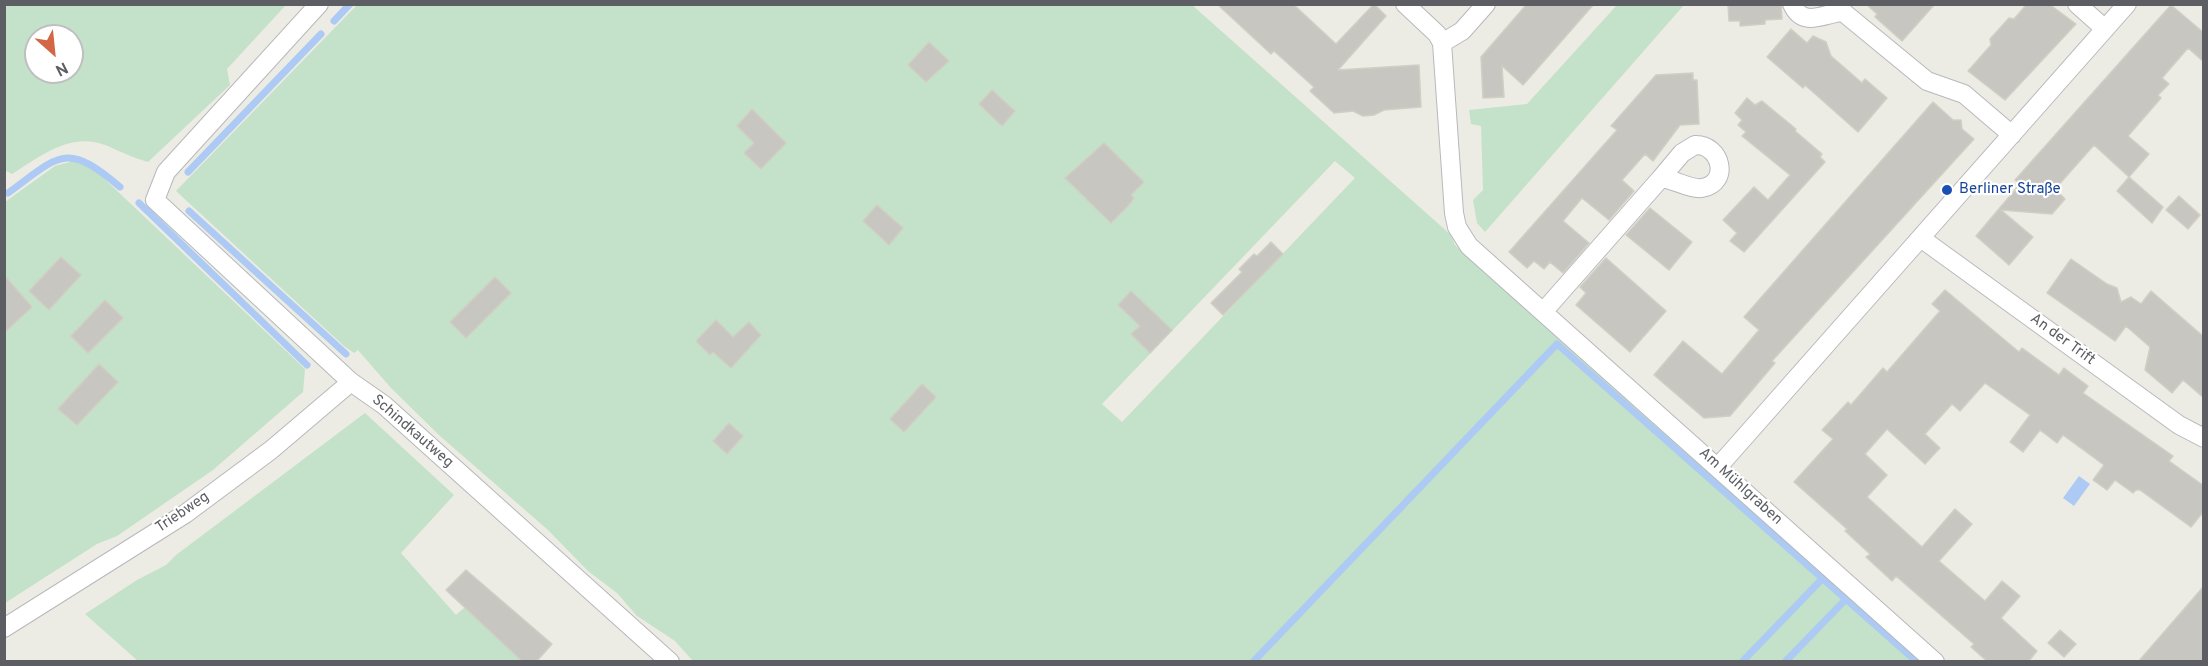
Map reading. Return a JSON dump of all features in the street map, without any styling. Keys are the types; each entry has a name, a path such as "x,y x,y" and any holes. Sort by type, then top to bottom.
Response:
{"street":[{"name":"Schindkautweg","path":"319,4 166,172 155,200 351,382 384,405 670,662"},
{"path":"1405,4 1437,34 1443,43 1462,31 1486,4"},
{"path":"1792,4 1801,16 1811,19 1841,8 1927,81 1964,94 2012,135"},
{"path":"2077,4 2105,29"},
{"path":"1718,467 1922,239 2127,4"},
{"name":"Am Mühlgraben","path":"1443,43 1457,227 1469,246 1935,662"},
{"path":"1543,312 1661,178"},
{"name":"An der Trift","path":"1922,239 2179,425 2204,438"},
{"name":"Triebweg","path":"4,628 185,514 270,450 351,382"}],"green space":[{"path":"5,4 286,5 227,69 230,85 148,162 105,145 80,142 45,153 12,174 4,170"},
{"path":"357,5 1192,5 1451,235 1455,245 1474,263 1921,661 693,661 675,641 637,616 617,593 588,571 548,530 440,436 391,388 358,350 354,353 344,346 176,191","holes":["1335,161 1355,178 1122,422 1102,404"]},
{"path":"1617,5 1684,5 1485,232 1477,223 1473,200 1483,190 1481,126 1471,124 1469,110 1527,104"},
{"path":"74,161 93,168 305,369 303,392 213,470 117,536 97,544 5,603 5,202 55,166"},
{"path":"365,413 454,495 401,553 456,615 465,607 523,661 138,661 85,614 137,580 166,565 176,555"}],"water":[{"path":"2079,476 2090,484 2074,506 2063,498"}],"building":[{"path":"1217,4 1293,4 1336,44 1374,4 1386,16 1338,70 1419,65 1421,107 1384,110 1374,115 1363,116 1353,111 1334,113 1310,91 1314,87 1274,51 1271,54"},
{"path":"1527,4 1594,4 1523,85 1502,66 1504,97 1483,98 1481,57"},
{"path":"1728,4 1781,4 1782,19 1765,20 1765,24 1740,26 1740,21 1729,21"},
{"path":"1866,4 1935,4 1902,41 1875,17 1877,14"},
{"path":"2027,4 2049,4 2076,24 2005,100 1968,71 1991,45 1990,39 2009,18 2014,19"},
{"path":"2171,5 2204,33 2204,62 2188,48 2162,78 2169,84 2158,95 2161,98 2128,136 2149,154 2129,177 2094,145 2055,189 2065,199 2052,214 2001,210 2033,237 2009,265 1976,236 2020,184 2015,180"},
{"path":"1791,29 1807,43 1813,36 1826,42 1831,56 1862,83 1865,79 1887,98 1858,132 1805,85 1803,88 1767,57"},
{"path":"929,42 949,61 926,82 908,65"},
{"path":"1693,73 1693,80 1697,80 1699,124 1680,125 1653,161 1645,154 1622,180 1634,191 1609,220 1582,198 1563,221 1589,243 1563,273 1550,262 1544,269 1534,261 1527,268 1509,252 1617,130 1611,126 1656,75"},
{"path":"992,90 1015,111 1002,126 979,104"},
{"path":"1747,98 1755,105 1762,101 1822,154 1820,157 1825,162 1744,252 1730,241 1737,233 1723,220 1754,187 1768,200 1790,175 1742,136 1746,132 1738,125 1742,120 1735,113"},
{"path":"1933,102 1953,120 1961,120 1962,129 1974,139 1772,361 1775,363 1730,416 1704,418 1654,375 1683,341 1722,374 1759,330 1744,317"},
{"path":"752,109 786,143 761,169 744,153 754,143 737,126"},
{"path":"1104,143 1144,182 1131,195 1134,198 1128,206 1111,223 1065,178"},
{"path":"2129,177 2163,207 2152,223 2117,191"},
{"path":"2179,196 2200,215 2188,229 2166,210"},
{"path":"877,205 903,228 889,245 863,221"},
{"path":"1650,208 1692,242 1669,270 1626,235"},
{"path":"1271,242 1283,254 1223,315 1211,303 1242,272 1239,269"},
{"path":"61,257 81,275 49,310 29,291"},
{"path":"1606,258 1666,311 1630,352 1576,305 1586,293 1580,287"},
{"path":"2071,259 2107,284 2117,288 2121,302 2131,297 2141,304 2151,291 2204,337 2204,398 2183,380 2172,393 2145,370 2150,347 2126,326 2115,341 2047,293"},
{"path":"4,275 32,307 4,333"},
{"path":"495,277 511,293 466,338 450,322"},
{"path":"1945,290 2019,352 2022,348 2059,375 2064,368 2088,386 2083,393 2173,456 2169,461 2204,486 2204,511 2191,527 2140,490 2133,493 2115,480 2107,490 2093,480 2104,465 2063,435 2057,443 2040,430 2023,452 2010,442 2030,415 1985,383 1960,411 1952,404 1925,434 1940,448 1925,464 1887,429 1865,454 1887,475 1867,497 1922,547 1955,509 1972,524 1939,561 1985,601 2002,581 2020,596 2001,618 2037,651 2028,662 1988,662 1971,647 1974,644 1896,576 1892,581 1866,557 1870,554 1845,531 1847,529 1794,482 1833,439 1822,430 1848,402 1851,405 1883,368 1887,372 1940,311 1932,304"},
{"path":"1131,291 1172,330 1150,353 1131,334 1140,326 1118,305"},
{"path":"105,300 123,318 88,353 71,336"},
{"path":"716,320 733,337 749,322 761,335 731,368 713,352 710,355 696,341"},
{"path":"99,364 118,382 77,425 58,409"},
{"path":"922,384 936,397 904,432 890,419"},
{"path":"729,423 743,436 727,454 713,441"},
{"path":"466,570 552,644 536,662 523,662 446,590"},
{"path":"2204,586 2204,662 2138,662"},
{"path":"2060,630 2076,644 2064,657 2048,643"}],"waterway":[{"path":"334,21 350,4"},
{"path":"188,172 321,34"},
{"path":"8,193 52,162 63,158 87,163 120,187"},
{"path":"139,203 307,365"},
{"path":"189,211 346,354"},
{"path":"1253,662 1557,344 1917,662"},
{"path":"1742,662 1823,578"},
{"path":"1785,662 1846,599"}],"place":[{"name":"Berliner Straße","path":"1947,190"}]}
